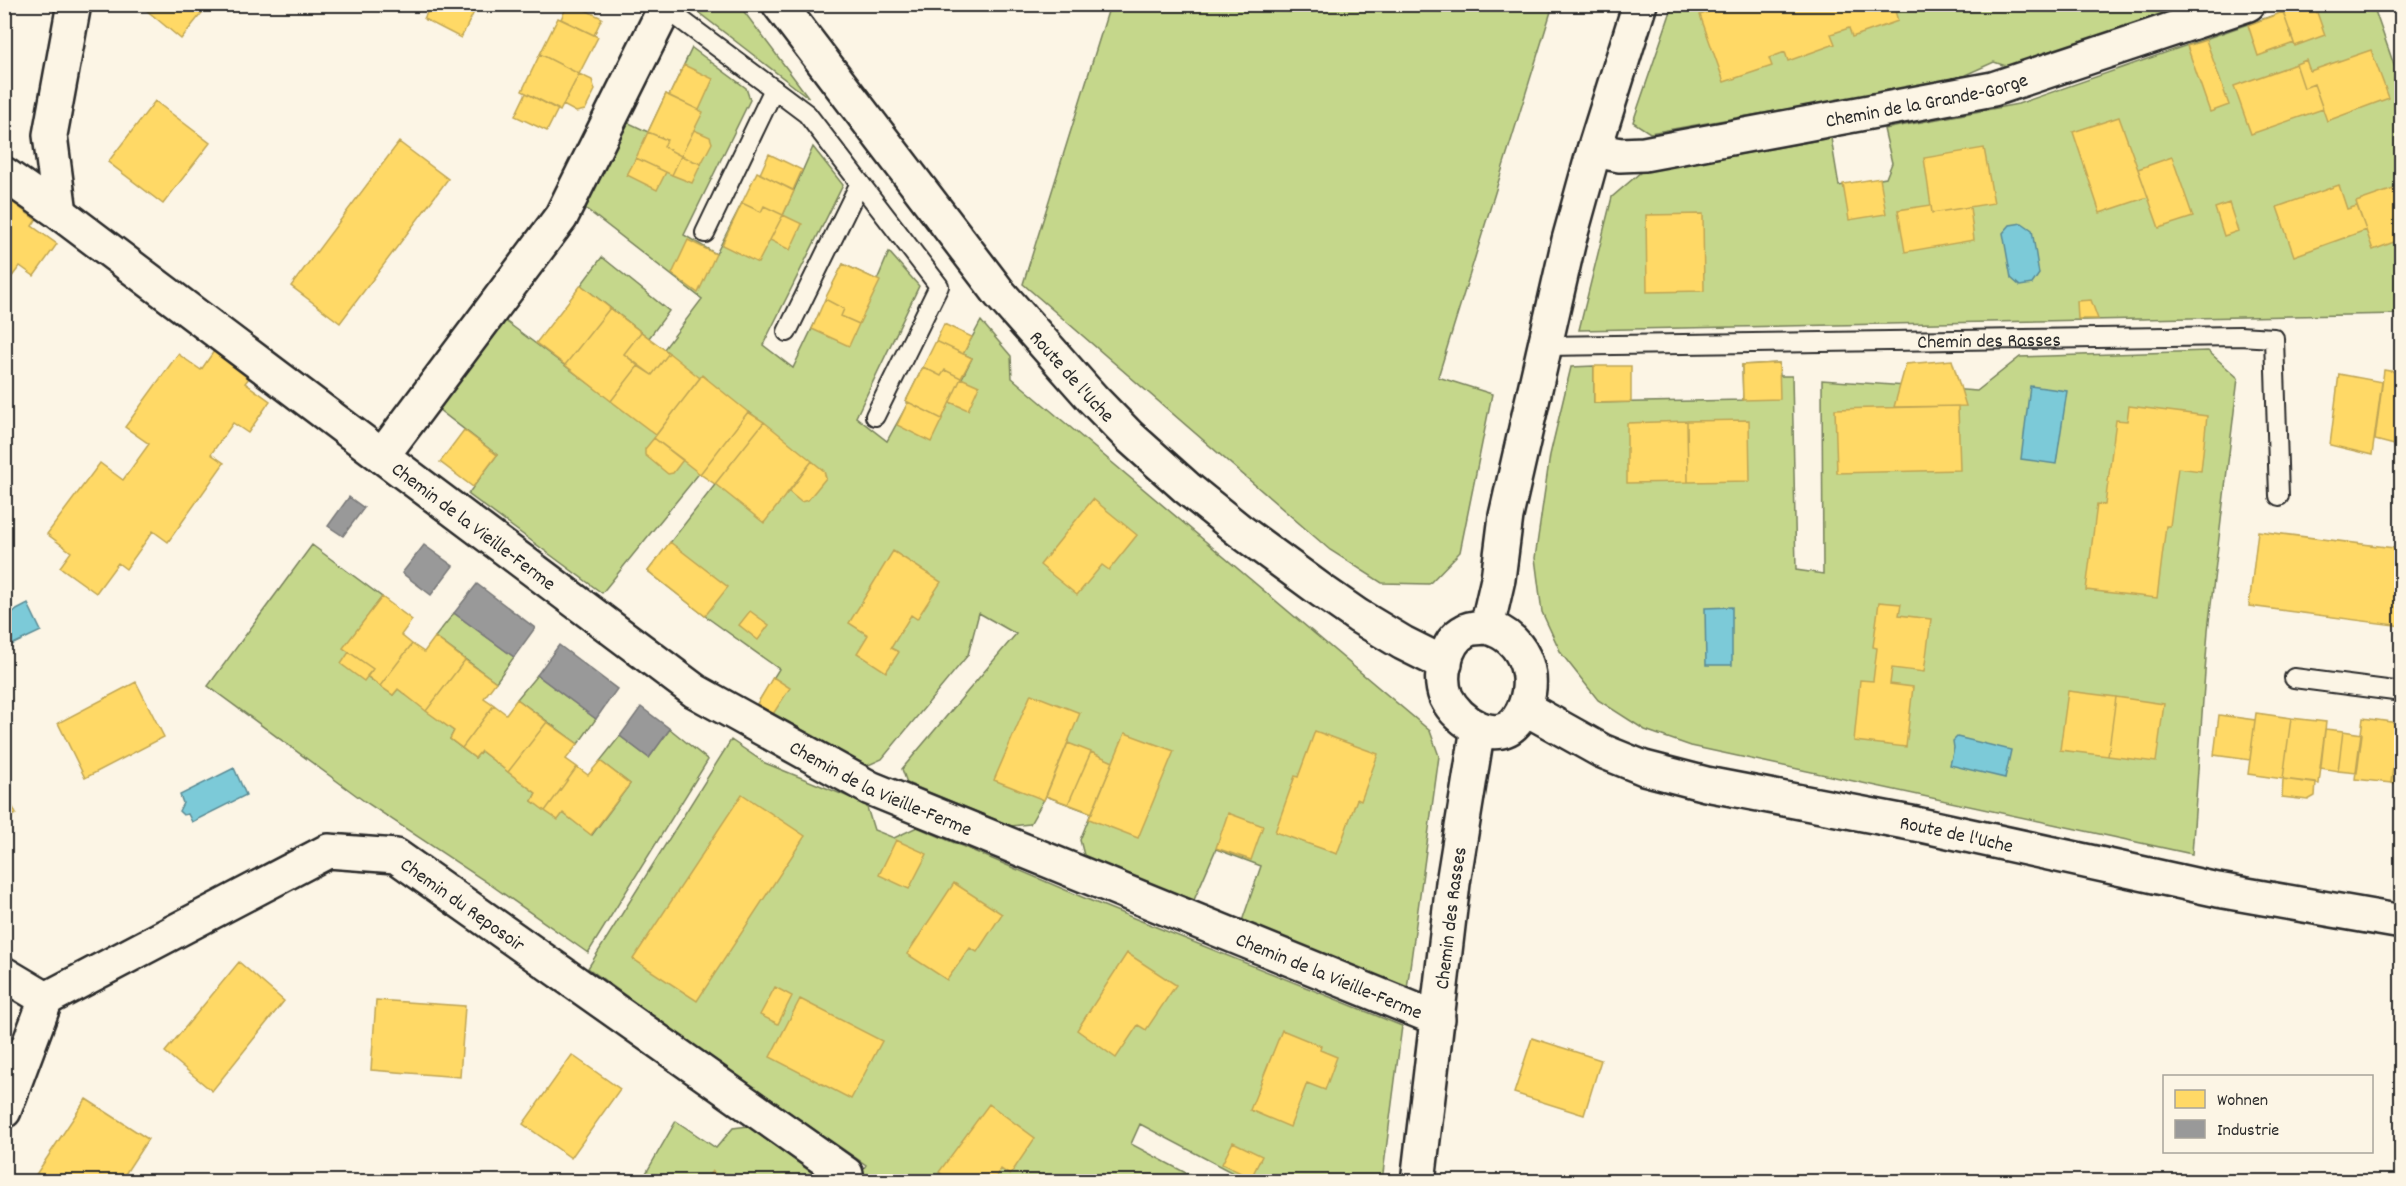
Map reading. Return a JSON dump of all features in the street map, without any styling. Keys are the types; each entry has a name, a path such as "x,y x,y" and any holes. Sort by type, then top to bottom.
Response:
{"street":[{"path":"60,213 50,135 74,4"},
{"name":"Route de l'Uche","path":"779,4 1000,294 1093,399 1130,436 1186,488 1322,591 1403,643 1445,664"},
{"path":"1487,627 1498,579 1506,516 1569,240 1594,150 1640,4"},
{"name":"Chemin de la Grande-Gorge","path":"1594,150 1620,155 1644,154 1993,90 2248,4"},
{"name":"Chemin de la Vieille-Ferme","path":"382,456 561,217 664,6"},
{"name":"Chemin de la Vieille-Ferme","path":"4,174 60,213 695,691 870,788 1438,1019"},
{"path":"1487,627 1499,630 1510,639 1528,663 1530,677 1525,708 1510,728 1502,732 1490,732 1478,728 1456,711 1446,697 1443,675 1449,648 1463,631 1487,627"},
{"name":"Route de l'Uche","path":"1525,708 1602,751 1644,768 1706,784 1916,824 2218,890 2402,922"},
{"name":"Chemin des Rasses","path":"1418,1182 1459,841 1478,728"},
{"name":"Chemin du Reposoir","path":"46,999 328,850 396,856 846,1174"},
{"path":"4,974 46,999 4,1111"}],"lane":[{"path":"664,6 807,114 939,285 875,416"},
{"path":"705,233 774,89"},
{"path":"787,332 860,183"},
{"name":"Chemin des Rasses","path":"1545,346 2239,336 2274,338 2279,496"},
{"path":"2294,678 2402,692"}],"green space":[{"path":"696,5 739,5 809,98 694,9"},
{"path":"1110,5 1553,5 1438,377 1492,394 1460,552 1429,584 1382,583 1330,550 1023,284"},
{"path":"1673,5 2196,5 2012,68 1994,62 1954,80 1650,133 1633,122"},
{"path":"2303,5 2373,5 2401,85 2401,314 1579,330 1612,197 1641,172 1831,138 1839,186 1886,178 1892,163 1884,129 2018,104"},
{"path":"692,48 746,88 750,100 684,235 716,254 742,203 783,215 813,147 843,185 763,345 793,368 843,264 877,280 889,252 919,286 856,417 887,441 908,403 906,401 923,367 941,376 962,378 972,358 963,354 981,321 1011,356 1012,378 1430,731 1439,756 1407,989 1241,924 1261,866 1216,849 1194,900 1085,859 1080,840 1091,813 1046,796 1030,824 1011,826 907,783 902,769 1016,634 979,613 968,655 882,759 862,768 790,732 757,704 779,669 705,616 648,571 763,423 749,412 602,593 468,494 497,455 438,409 504,320 611,400 638,366 652,375 669,353 664,349 702,299 585,208 627,122 648,132 666,94 669,96"},
{"path":"602,257 669,311 649,338 581,285"},
{"path":"2208,351 2238,378 2208,630 2192,854 1691,746 1645,730 1598,700 1561,653 1542,612 1535,558 1550,455 1571,367 1594,366 1594,403 1743,400 1742,365 1779,363 1780,376 1792,376 1796,570 1823,574 1822,380 1977,391 2020,357"},
{"path":"312,545 382,597 344,648 373,669 368,677 393,695 398,689 454,731 450,739 475,758 481,751 536,793 532,801 558,819 563,813 592,835 630,784 600,761 620,736 649,758 670,729 708,760 588,953 491,885 364,801 208,686"},
{"path":"454,613 514,657 496,682 435,637"},
{"path":"537,675 596,719 578,744 517,699"},
{"path":"731,740 765,763 866,804 874,830 894,838 917,827 1089,900 1402,1026 1382,1181 1248,1181 1140,1124 1131,1144 1201,1181 856,1181 866,1165 723,1067 588,968"},
{"path":"676,1121 716,1148 733,1128 748,1126 823,1181 641,1182"}],"water":[{"path":"2022,223 2032,230 2039,274 2032,284 2020,286 2011,278 2003,233 2010,225"},
{"path":"2030,386 2067,391 2056,464 2021,459"},
{"path":"28,604 41,631 5,648 5,616"},
{"path":"1732,607 1732,665 1706,665 1705,608"},
{"path":"1957,737 2011,750 2005,778 1950,765 1954,748 1953,741"},
{"path":"234,768 246,795 192,822 188,814 183,815 179,811 183,803 180,795"}],"building: Wohnen":[{"path":"139,4 209,4 181,39"},
{"path":"431,4 478,4 461,38 424,19"},
{"path":"568,4 573,4 602,18 594,35 561,19"},
{"path":"1729,4 1893,4 1898,21 1852,37 1849,28 1831,34 1835,44 1788,61 1785,52 1769,58 1772,66 1724,82 1700,15"},
{"path":"2304,4 2314,4 2325,35 2295,46 2283,12"},
{"path":"2283,12 2294,43 2258,56 2248,25"},
{"path":"558,18 598,37 579,74 540,54"},
{"path":"2206,40 2229,105 2210,112 2187,46"},
{"path":"2371,50 2389,98 2327,121 2314,84 2304,88 2296,64 2306,60 2310,71"},
{"path":"540,54 579,74 560,111 522,91"},
{"path":"2296,64 2304,88 2314,84 2323,109 2251,134 2234,86"},
{"path":"684,65 713,79 699,110 669,96"},
{"path":"579,74 592,80 595,90 585,110 576,112 563,105"},
{"path":"526,93 558,109 547,131 515,116"},
{"path":"666,94 703,112 681,156 664,147 667,140 648,132"},
{"path":"155,101 210,143 163,204 108,162"},
{"path":"2119,117 2148,197 2100,213 2073,132"},
{"path":"694,130 710,137 712,143 701,164 681,156"},
{"path":"648,132 667,140 664,147 681,156 672,175 636,158"},
{"path":"399,142 448,179 340,323 291,286"},
{"path":"1984,148 1994,203 1932,213 1924,158"},
{"path":"769,154 802,170 793,190 760,174"},
{"path":"681,156 701,164 692,183 672,175"},
{"path":"2172,157 2193,217 2159,228 2138,169"},
{"path":"636,158 666,172 657,190 627,175"},
{"path":"757,172 794,191 783,215 764,206 761,212 742,203"},
{"path":"1880,178 1886,214 1849,220 1843,184"},
{"path":"2339,185 2347,209 2357,206 2366,230 2294,256 2277,207"},
{"path":"2402,186 2402,239 2373,250 2356,202"},
{"path":"4,196 36,220 32,226 57,244 34,276 20,266 4,287"},
{"path":"742,203 761,212 764,206 783,215 758,263 722,245"},
{"path":"2229,203 2238,231 2224,236 2215,208"},
{"path":"1931,205 1932,213 1970,207 1974,240 1905,252 1898,210"},
{"path":"1703,214 1704,291 1647,292 1646,215"},
{"path":"783,215 802,224 790,250 770,240"},
{"path":"688,240 716,254 698,293 672,274"},
{"path":"843,264 880,281 859,324 841,316 844,309 825,299"},
{"path":"581,285 610,308 565,365 536,343"},
{"path":"825,299 844,309 841,316 859,324 849,346 812,329"},
{"path":"2091,300 2098,319 2078,319 2077,301"},
{"path":"610,308 641,332 624,354 638,366 611,401 565,365"},
{"path":"944,324 972,337 963,354 936,341"},
{"path":"641,332 669,353 652,375 624,354"},
{"path":"936,341 972,358 961,378 945,370 941,376 923,367"},
{"path":"214,351 250,377 245,383 270,401 248,433 233,423 211,454 224,463 168,542 153,531 126,569 118,563 96,593 60,567 71,552 47,534 100,463 123,480 149,444 125,427 178,354 201,370"},
{"path":"669,353 700,378 656,435 611,401 638,366 652,375"},
{"path":"1952,360 1966,406 1894,407 1906,364"},
{"path":"1779,363 1780,399 1743,400 1742,365"},
{"path":"1594,366 1631,366 1631,402 1594,403"},
{"path":"923,367 941,376 945,370 961,378 942,419 906,401"},
{"path":"2384,370 2402,373 2402,447 2375,440"},
{"path":"2339,374 2382,382 2372,455 2330,445"},
{"path":"702,375 748,412 700,474 654,438"},
{"path":"961,378 979,386 968,410 950,402"},
{"path":"908,402 942,419 931,442 897,425"},
{"path":"1958,406 1960,470 1837,473 1835,409"},
{"path":"2129,406 2207,416 2201,471 2178,468 2170,526 2166,526 2157,598 2086,590 2097,504 2105,505 2116,420 2127,421"},
{"path":"748,412 764,422 715,484 700,474"},
{"path":"1749,420 1750,481 1688,482 1687,421"},
{"path":"1687,421 1688,482 1627,483 1627,423"},
{"path":"764,422 812,461 764,523 715,484"},
{"path":"464,430 497,455 473,487 440,462"},
{"path":"654,438 683,460 673,473 668,474 645,455 645,449"},
{"path":"812,461 824,471 826,478 808,500 801,502 789,492"},
{"path":"1093,499 1137,535 1109,570 1102,565 1077,595 1040,565"},
{"path":"2258,531 2402,549 2402,626 2249,606"},
{"path":"670,542 728,587 705,616 648,571"},
{"path":"893,551 941,582 917,619 911,615 891,648 899,652 886,672 857,653 868,635 849,623"},
{"path":"382,597 412,620 401,635 412,644 380,686 367,676 373,669 343,648"},
{"path":"1879,602 1901,604 1899,615 1931,619 1924,672 1892,668 1890,684 1913,687 1906,747 1854,741 1860,680 1873,681 1877,648 1873,647"},
{"path":"750,611 769,625 758,640 739,625"},
{"path":"435,637 465,660 426,711 398,689 393,695 380,686 412,644 424,652"},
{"path":"349,652 373,669 364,681 341,664"},
{"path":"465,660 496,682 484,698 494,705 462,748 450,739 454,731 426,711"},
{"path":"773,677 790,688 773,714 757,704"},
{"path":"136,682 164,737 85,778 58,723"},
{"path":"2068,691 2116,697 2108,756 2060,750"},
{"path":"1031,694 1080,713 1044,800 994,780"},
{"path":"2116,697 2164,704 2156,762 2108,756"},
{"path":"517,699 547,722 508,772 481,751 475,758 462,748 494,705 506,714"},
{"path":"2256,713 2291,718 2283,779 2248,774"},
{"path":"2219,715 2255,720 2250,760 2214,755"},
{"path":"2291,718 2326,722 2319,784 2283,779"},
{"path":"2363,718 2398,723 2391,783 2355,779"},
{"path":"547,722 578,744 566,759 577,767 545,811 532,801 536,793 508,772"},
{"path":"2398,723 2402,723 2402,784 2391,783"},
{"path":"2325,729 2343,731 2338,771 2320,768"},
{"path":"1315,731 1378,754 1361,801 1357,799 1337,854 1275,832 1295,776 1298,777"},
{"path":"2343,731 2362,734 2357,773 2338,771"},
{"path":"1125,733 1174,751 1138,838 1089,819"},
{"path":"1068,743 1091,752 1068,804 1046,796"},
{"path":"1091,752 1113,762 1092,813 1068,804"},
{"path":"600,761 630,784 591,835 563,813 558,820 545,811 577,767 588,775"},
{"path":"2283,779 2316,783 2315,796 2308,800 2282,797"},
{"path":"4,788 16,814 4,820"},
{"path":"742,794 805,836 697,1001 633,959"},
{"path":"1228,813 1263,826 1251,860 1216,848"},
{"path":"896,840 927,854 909,889 879,875"},
{"path":"954,883 1002,914 977,952 970,948 947,980 907,954"},
{"path":"1127,953 1176,985 1146,1030 1138,1025 1116,1058 1077,1030"},
{"path":"239,962 284,1001 212,1091 165,1052"},
{"path":"775,987 792,996 778,1024 760,1015"},
{"path":"800,999 882,1041 851,1099 770,1057"},
{"path":"376,1000 465,1006 460,1077 371,1070"},
{"path":"1282,1030 1321,1046 1320,1050 1337,1057 1325,1090 1307,1083 1290,1127 1250,1110"},
{"path":"1532,1038 1601,1060 1584,1115 1514,1093"},
{"path":"572,1055 620,1089 571,1158 523,1124"},
{"path":"86,1099 148,1139 120,1182 31,1182"},
{"path":"989,1104 1035,1138 1010,1175 1001,1169 993,1182 952,1182 939,1172"},
{"path":"1233,1142 1262,1156 1251,1178 1222,1164"},
{"path":"712,1171 726,1182 704,1182"}],"building: Industrie":[{"path":"349,497 364,508 343,536 328,526"},
{"path":"424,545 453,566 431,595 402,573"},
{"path":"477,584 535,628 514,657 454,613"},
{"path":"559,645 617,689 596,719 537,675"},
{"path":"641,707 670,729 649,758 620,736"}]}
